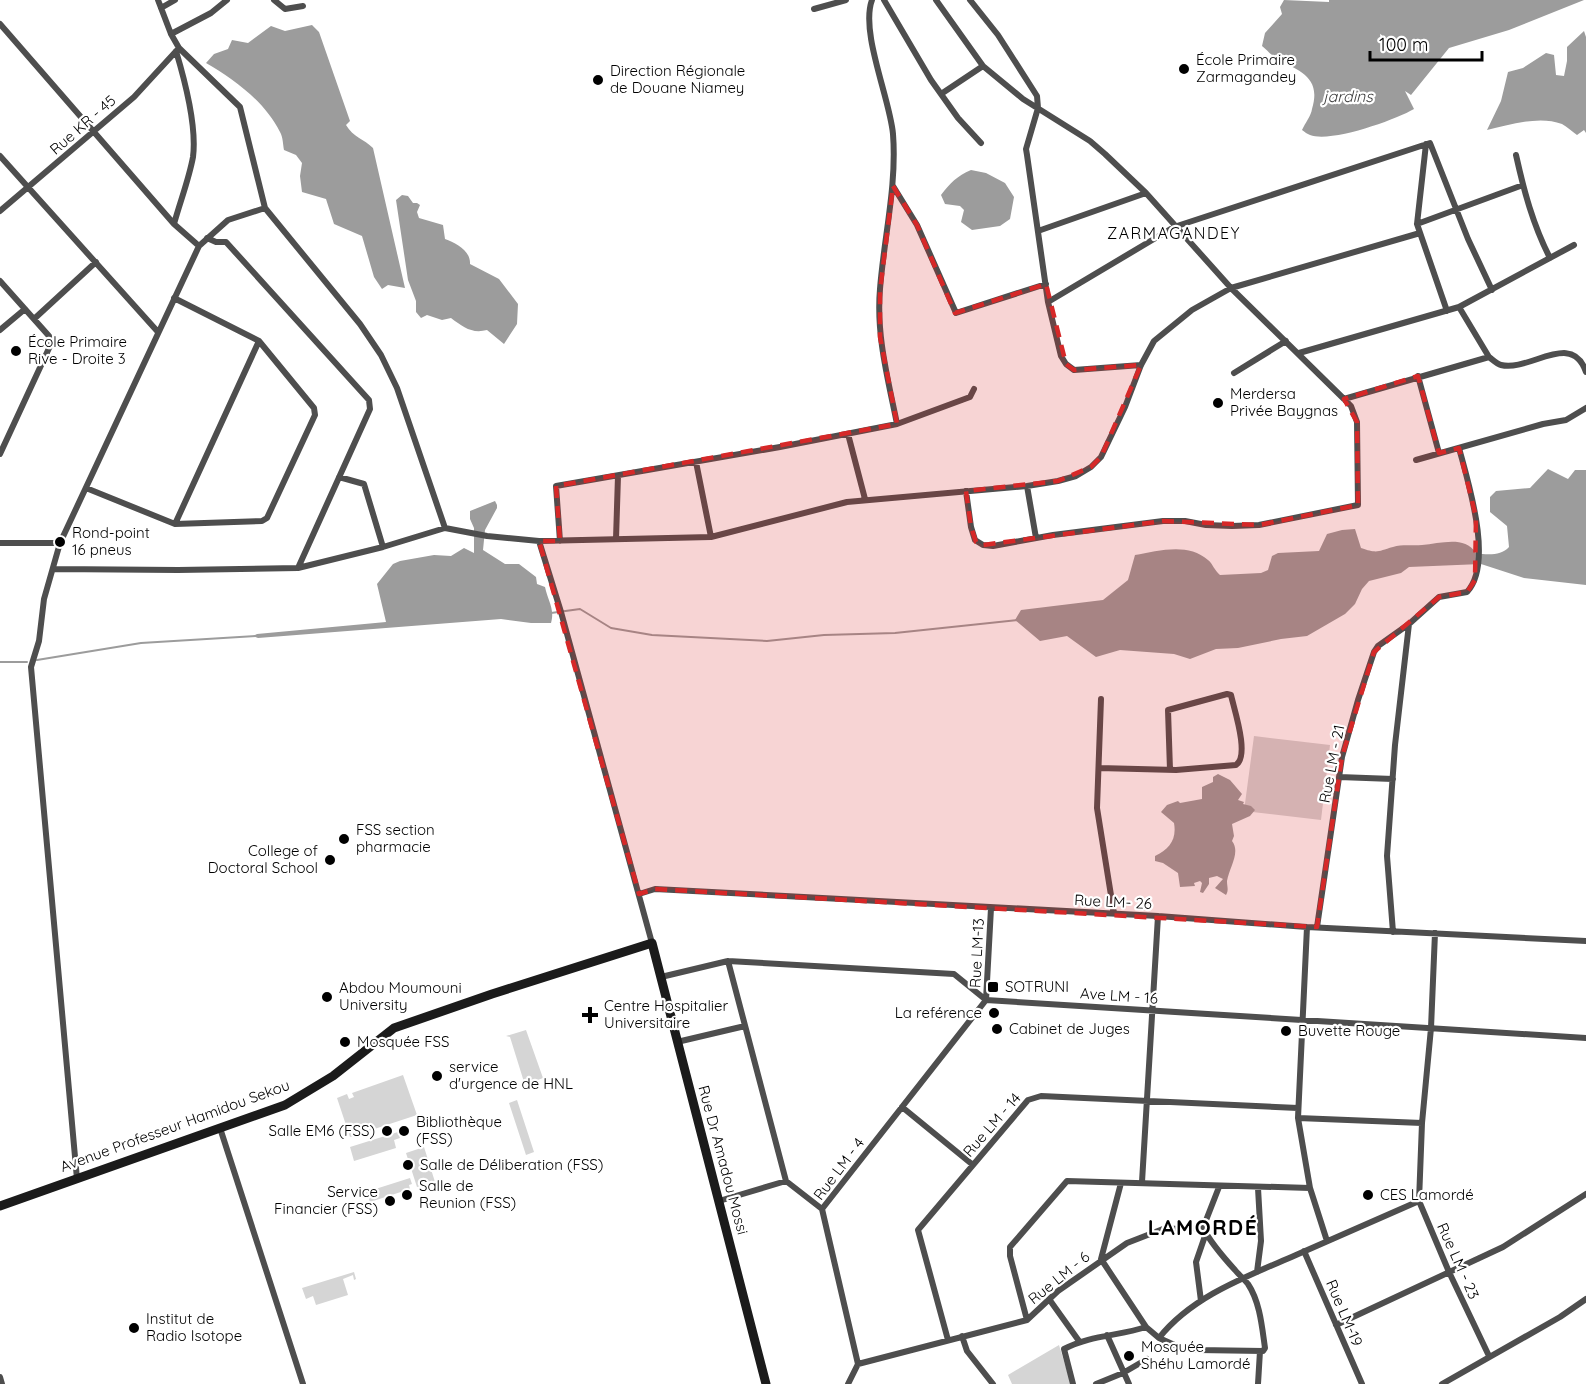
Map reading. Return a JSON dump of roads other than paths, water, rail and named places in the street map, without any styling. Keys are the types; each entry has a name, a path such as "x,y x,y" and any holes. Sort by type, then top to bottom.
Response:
{"street":[{"path":"158,0 177,50 188,98 193,151 174,224"},
{"path":"161,8 175,0"},
{"path":"171,34 211,13 227,0"},
{"path":"274,0 285,9 303,6"},
{"path":"814,9 846,0"},
{"path":"872,0 870,14 872,40 893,133 893,186 880,291 880,337 897,424"},
{"path":"884,0 931,80 958,118 981,143"},
{"path":"936,0 982,66 1023,99 1090,141 1146,193 1174,227 1231,288 1351,406 1357,422 1358,505 1259,525 1206,525 1185,521 1163,521 993,546 978,543 975,540 966,491"},
{"path":"970,0 998,36 1037,96 1038,108 1026,152 1048,302 1063,361 1074,370 1141,365"},
{"path":"0,24 174,224 199,246"},
{"path":"177,50 240,106 265,208 360,324 381,355 397,388 445,528"},
{"name":"Rue KR - 45","path":"0,211 94,132 146,84 177,50"},
{"path":"941,94 982,66"},
{"path":"1048,302 1174,227 1430,143 1492,291"},
{"path":"1426,144 1417,224 1447,310"},
{"path":"1516,155 1539,236 1550,258"},
{"path":"0,156 158,332"},
{"path":"1417,224 1523,185"},
{"path":"893,186 917,225 956,313 1046,284"},
{"path":"1038,231 1146,193"},
{"path":"77,1179 31,667 37,651 44,599 60,543 199,246 228,220 265,208"},
{"path":"53,569 298,568 383,547 445,528 487,536 539,541 711,537 865,499 1058,482 1076,476 1091,467 1101,457 1141,365 1154,341 1192,310 1231,288 1420,233"},
{"path":"207,238 216,242 226,242 369,400 370,409 298,568"},
{"path":"1299,353 1459,307 1574,245"},
{"path":"34,319 96,262"},
{"path":"0,281 49,336 51,346 0,454"},
{"path":"86,488 175,524 265,520 315,416 314,408 259,341 174,298"},
{"path":"1459,307 1489,357 1498,364 1538,361 1552,354 1572,355 1580,360 1586,372"},
{"path":"0,330 25,309"},
{"path":"175,524 259,341"},
{"path":"1234,373 1286,341"},
{"path":"1344,399 1489,357"},
{"path":"1418,376 1439,453"},
{"path":"561,541 556,486 618,477 897,424 970,397 974,389"},
{"path":"1416,460 1543,424 1566,420 1586,408"},
{"path":"848,434 865,499"},
{"name":"Rue LM - 21","path":"1317,927 1348,736 1374,652 1378,646 1409,624 1439,597 1467,592 1475,580 1479,553 1474,503 1459,448"},
{"path":"696,462 711,537"},
{"path":"339,477 364,484 383,547"},
{"path":"616,539 618,477"},
{"path":"1027,486 1036,538"},
{"path":"539,541 563,619 652,943"},
{"path":"0,543 60,543"},
{"path":"1393,932 1387,856 1409,624"},
{"path":"1099,768 1170,770 1233,766 1240,762 1241,739 1229,694 1168,710 1170,770"},
{"path":"1101,699 1098,818 1114,915"},
{"path":"1340,777 1393,779"},
{"name":"Rue LM- 26","path":"639,894 655,889 1586,941"},
{"name":"Rue LM-13","path":"986,1000 991,908"},
{"path":"1142,1182 1158,916"},
{"path":"1307,927 1298,1118 1310,1188 1327,1241"},
{"name":"Rue LM - 23","path":"1435,933 1419,1201 1449,1272 1489,1356"},
{"name":"Avenue Professeur Hamidou Sekou","path":"0,1206 285,1105 349,1064 394,1028 652,943"},
{"name":"Rue Dr Amadou Mossi","path":"652,943 765,1384"},
{"path":"728,961 786,1181 822,1209"},
{"path":"661,977 728,961 954,974 986,1000"},
{"name":"Ave LM - 16","path":"986,1000 1586,1038"},
{"name":"Rue LM - 4","path":"858,1364 822,1209 986,1000"},
{"path":"677,1042 745,1026"},
{"name":"Rue LM - 14","path":"948,1340 918,1230 1031,1098 1041,1096 1298,1108"},
{"path":"902,1107 973,1165"},
{"path":"1298,1118 1422,1123"},
{"path":"220,1128 303,1384"},
{"path":"719,1201 786,1181"},
{"path":"1027,1320 1010,1256 1010,1247 1067,1181 1310,1188"},
{"path":"1121,1182 1101,1259 1146,1326 1159,1338 1179,1347 1198,1350 1260,1351 1266,1348 1259,1314 1249,1286 1205,1231"},
{"path":"1201,1301 1196,1262 1219,1187"},
{"path":"1257,1272 1261,1241 1258,1188"},
{"path":"1336,1325 1518,1239 1586,1194"},
{"path":"1159,1338 1173,1322 1201,1301 1257,1272 1419,1201"},
{"name":"Rue LM - 6","path":"858,1364 1027,1320 1049,1299 1101,1259 1127,1243 1163,1229 1205,1231"},
{"name":"Rue LM-19","path":"1304,1251 1362,1384"},
{"path":"1049,1299 1078,1341"},
{"path":"1442,1384 1560,1317 1586,1299"},
{"path":"1073,1384 1064,1349 1078,1341 1131,1332 1146,1326"},
{"path":"1107,1335 1129,1384"},
{"path":"962,1336 967,1351 993,1384"},
{"path":"1257,1384 1260,1351"},
{"path":"1096,1384 1123,1373 1147,1359"},
{"path":"848,1384 858,1364"},
{"path":"0,1377 2,1384"}],"water":[{"name":"jardins","path":"1284,0 1329,2 1329,0 1584,0 1509,30 1449,48 1411,95 1405,91 1414,109 1363,129 1320,137 1302,130 1310,114 1314,98 1311,82 1300,71 1274,57 1262,46 1265,33 1282,14 1280,7"},
{"path":"312,25 319,32 350,121 346,125 373,148 405,288 388,285 382,289 374,277 362,236 334,224 326,199 302,192 300,176 302,163 296,155 284,150 281,134 274,121 238,84 206,63 214,54 228,49 232,40 248,43 271,26 285,31"},
{"path":"1584,31 1586,37 1586,133 1584,130 1577,135 1562,124 1544,120 1487,130 1501,101 1508,72 1523,68 1546,53 1554,55 1556,75 1564,76 1567,47"},
{"path":"971,170 986,173 1005,183 1014,197 1010,219 1000,226 972,230 961,222 964,210 960,206 945,204 941,195 954,180"},
{"path":"402,195 408,196 413,203 420,205 417,212 419,218 443,225 445,239 465,251 470,264 499,279 518,304 517,324 504,344 487,330 472,330 451,318 442,320 427,315 421,318 416,312 416,301 408,280 396,200"},
{"path":"1548,469 1568,479 1575,470 1586,470 1586,585 1524,578 1481,564 1409,567 1401,573 1369,581 1362,589 1355,604 1345,614 1307,636 1238,648 1216,649 1190,659 1174,654 1120,650 1096,657 1067,636 1040,641 1015,620 1021,610 1103,600 1128,580 1135,555 1163,550 1182,549 1200,554 1220,575 1261,573 1268,570 1272,556 1278,553 1319,551 1327,534 1342,530 1355,529 1361,548 1371,551 1400,546 1458,542 1471,547 1476,553 1498,553 1509,547 1507,526 1490,512 1490,497 1496,491 1530,488"},
{"path":"495,501 497,508 485,530 483,550 505,564 519,564 536,577 537,584 545,587 552,609 551,623 501,619 258,638 253,636 386,622 377,584 393,564 434,555 451,556 464,548 474,553 474,528 470,519 470,511"},
{"path":"1218,774 1230,780 1242,794 1238,800 1255,810 1250,816 1232,824 1235,855 1227,881 1226,895 1215,888 1223,879 1217,876 1209,878 1209,884 1203,893 1200,892 1202,883 1200,881 1194,883 1195,886 1180,887 1178,873 1163,863 1155,861 1155,856 1171,843 1175,829 1174,823 1161,812 1167,805 1178,801 1180,803 1202,799 1202,787 1213,782 1213,777"}],"waterway":[{"path":"551,613 580,609 611,628 652,635 767,641 824,635 895,633 1018,620"},
{"path":"37,660 141,643 256,636"},
{"path":"0,662 27,662"}],"place":[{"name":"École Primaire Zarmagandey","path":"1184,69"},
{"name":"Direction Régionale de Douane Niamey","path":"598,80"},
{"name":"École Primaire Rive - Droite 3","path":"16,351"},
{"name":"Merdersa Privée Baygnas","path":"1218,403"},
{"name":"Rond-point 16 pneus","path":"60,542"},
{"name":"FSS section pharmacie","path":"344,839"},
{"name":"College of Doctoral School","path":"330,860"},
{"name":"SOTRUNI","path":"993,987"},
{"name":"Abdou Moumouni University","path":"327,997"},
{"name":"La reférence","path":"994,1013"},
{"name":"Centre Hospitalier Universitaire","path":"590,1015"},
{"name":"Cabinet de Juges","path":"997,1029"},
{"name":"Buvette Rouge","path":"1286,1031"},
{"name":"Mosquée FSS","path":"345,1042"},
{"name":"service d'urgence de HNL","path":"437,1076"},
{"name":"Salle EM6 (FSS)","path":"387,1131"},
{"name":"Bibliothèque (FSS)","path":"404,1131"},
{"name":"Salle de Déliberation (FSS)","path":"408,1165"},
{"name":"Salle de Reunion (FSS)","path":"407,1195"},
{"name":"CES Lamordé","path":"1368,1195"},
{"name":"Service Financier (FSS)","path":"390,1201"},
{"name":"Institut de Radio Isotope","path":"134,1328"},
{"name":"Mosquée Shéhu Lamordé","path":"1129,1356"}],"district":[{"name":"ZARMAGANDEY","path":"1174,233"},
{"name":"LAMORDÉ","path":"1203,1228"}]}
